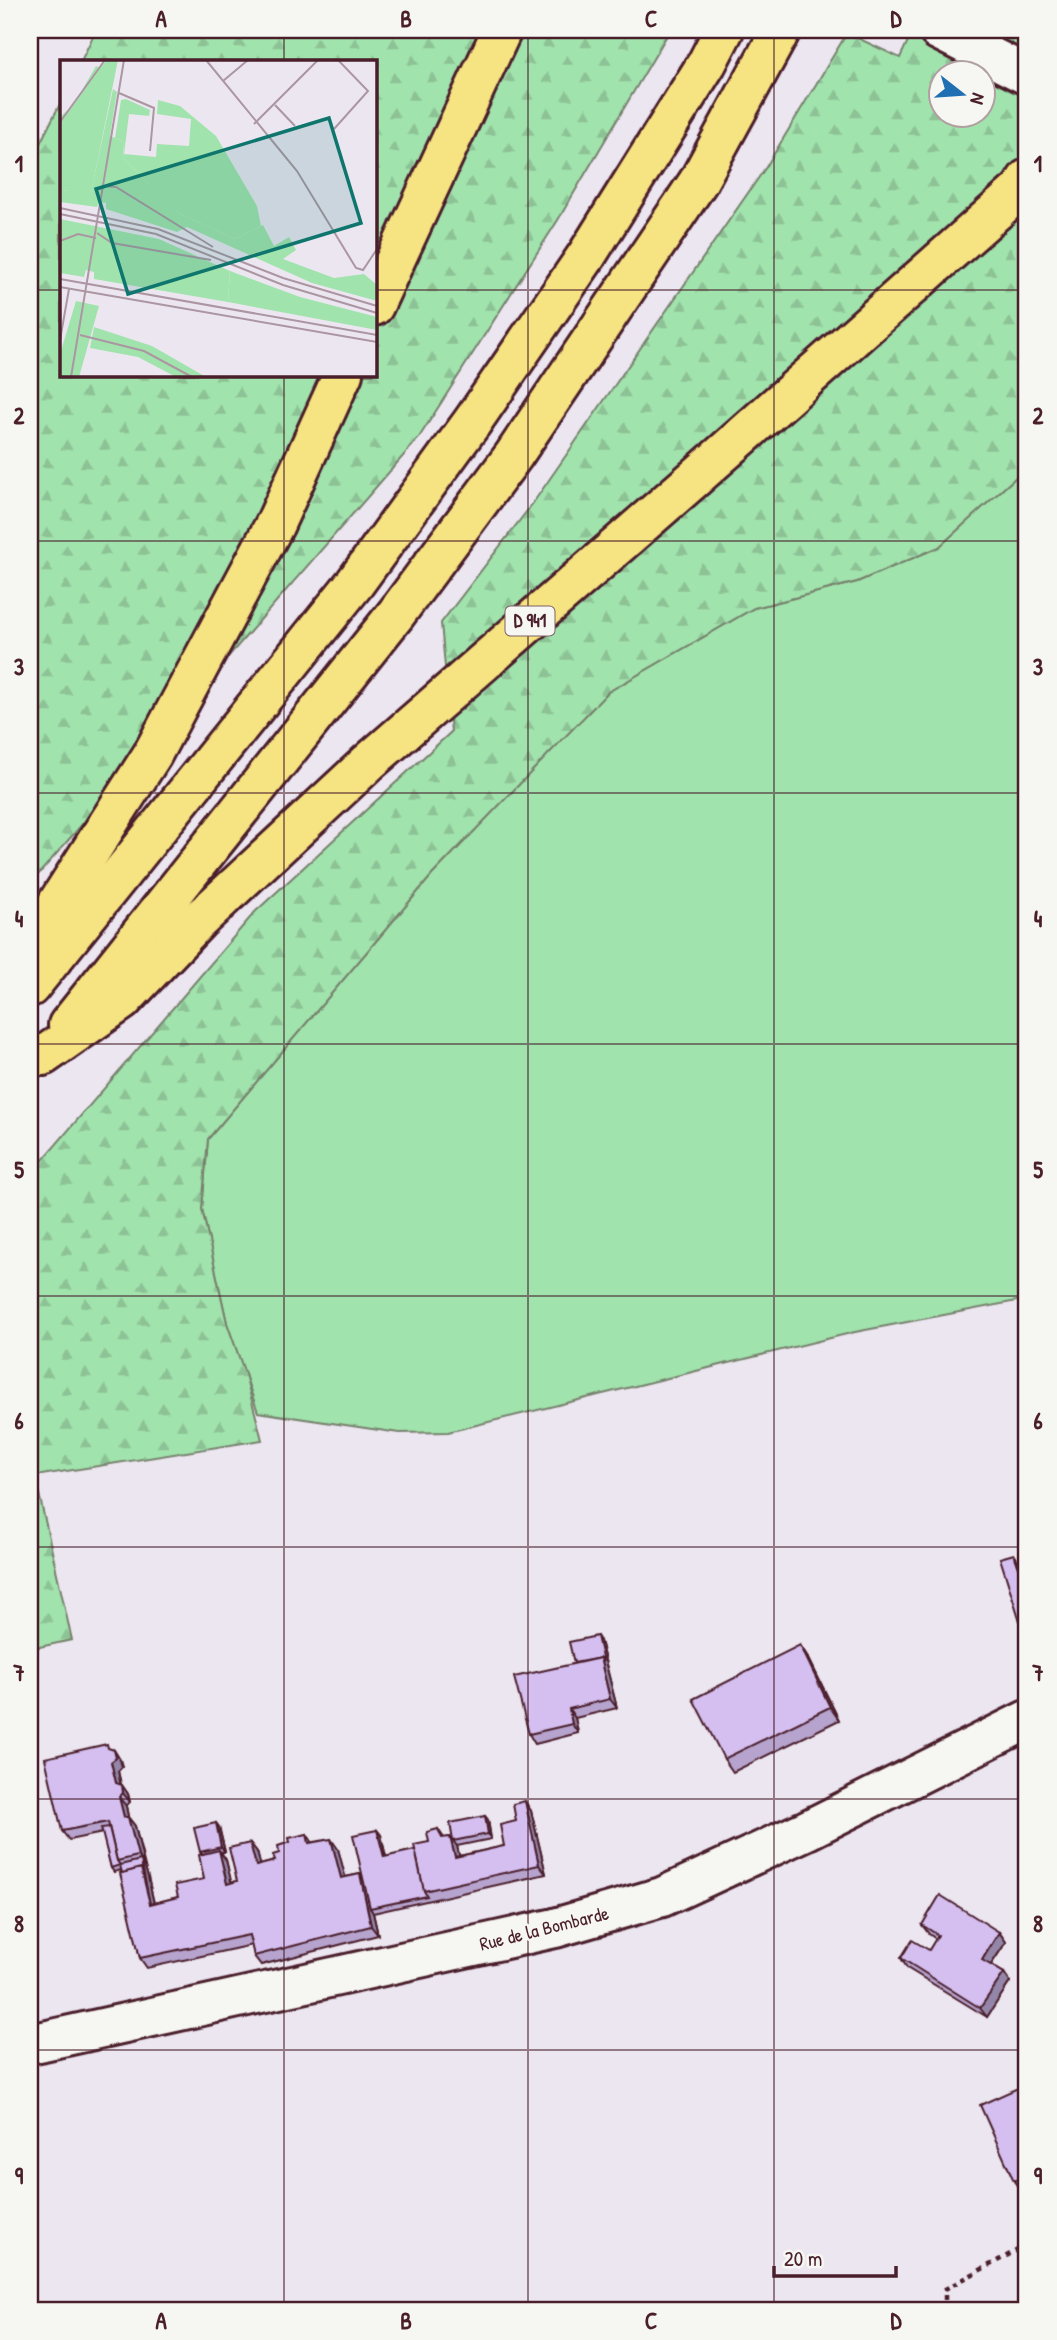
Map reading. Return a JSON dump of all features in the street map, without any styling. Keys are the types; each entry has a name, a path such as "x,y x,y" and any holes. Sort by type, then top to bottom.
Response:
{"highway":[{"path":"376,302 502,30"},
{"path":"30,987 355,583 473,421 587,255 707,63 724,30"},
{"name":"D 941","path":"36,1065 396,614 514,454 698,182 781,30"},
{"name":"D 941","path":"36,1065 122,1001 198,920 369,762 1025,185"},
{"path":"30,961 58,902 152,755 269,536 343,376"}],"street":[{"path":"938,30 1027,75"},
{"name":"Rue de la Bombarde","path":"30,2043 555,1928 662,1896 807,1830 1027,1720"}],"path":[{"path":"945,2310 945,2289 1027,2245"}],"green space":[{"path":"96,30 670,30 558,220 418,439 30,884 30,163 60,104 60,376 376,376 376,60 81,60"},
{"path":"913,30 1027,30 1027,467 939,547 857,582 754,608 608,692 432,875 208,1139 202,1209 227,1323 245,1374 262,1440 35,1476 72,1640 30,1649 30,1175 255,912 451,732 441,623 533,503 766,167 847,33 900,58"},
{"path":"1027,467 1027,1299 855,1332 448,1432 399,1433 258,1412 227,1323 202,1209 208,1139 432,875 608,692 754,608 857,582 939,547"}],"building":[{"path":"1014,1554 1027,1588 1027,1643 1000,1558"},
{"path":"597,1636 603,1662 600,1658 574,1663 569,1642"},
{"path":"800,1645 830,1707 724,1759 693,1699"},
{"path":"600,1658 610,1699 569,1709 572,1724 529,1734 514,1677"},
{"path":"107,1744 108,1748 114,1750 116,1758 111,1762 116,1783 122,1785 123,1793 119,1797 124,1817 128,1817 138,1856 117,1861 108,1822 62,1831 45,1758"},
{"path":"525,1801 539,1865 424,1891 414,1845 429,1842 427,1832 438,1829 442,1838 450,1837 455,1857 504,1846 500,1825 516,1821 513,1804"},
{"path":"485,1816 488,1834 453,1841 450,1823"},
{"path":"216,1823 221,1847 200,1852 194,1828"},
{"path":"109,1827 120,1865 111,1868 101,1828"},
{"path":"377,1830 384,1857 415,1850 427,1896 370,1908 353,1835"},
{"path":"307,1834 309,1843 331,1839 341,1878 360,1874 371,1926 254,1956 249,1935 140,1958 120,1873 141,1868 150,1904 178,1897 175,1885 204,1879 199,1855 219,1850 227,1884 237,1881 229,1848 250,1843 256,1866 275,1861 273,1855 279,1853 278,1846 290,1842 289,1838"},
{"path":"141,1860 143,1871 141,1868 122,1873 120,1865"},
{"path":"940,1895 999,1932 982,1960 1004,1973 980,2008 901,1958 912,1940 929,1950 938,1935 922,1925"},
{"path":"1027,2084 1027,2175 1014,2181 980,2105"}]}
